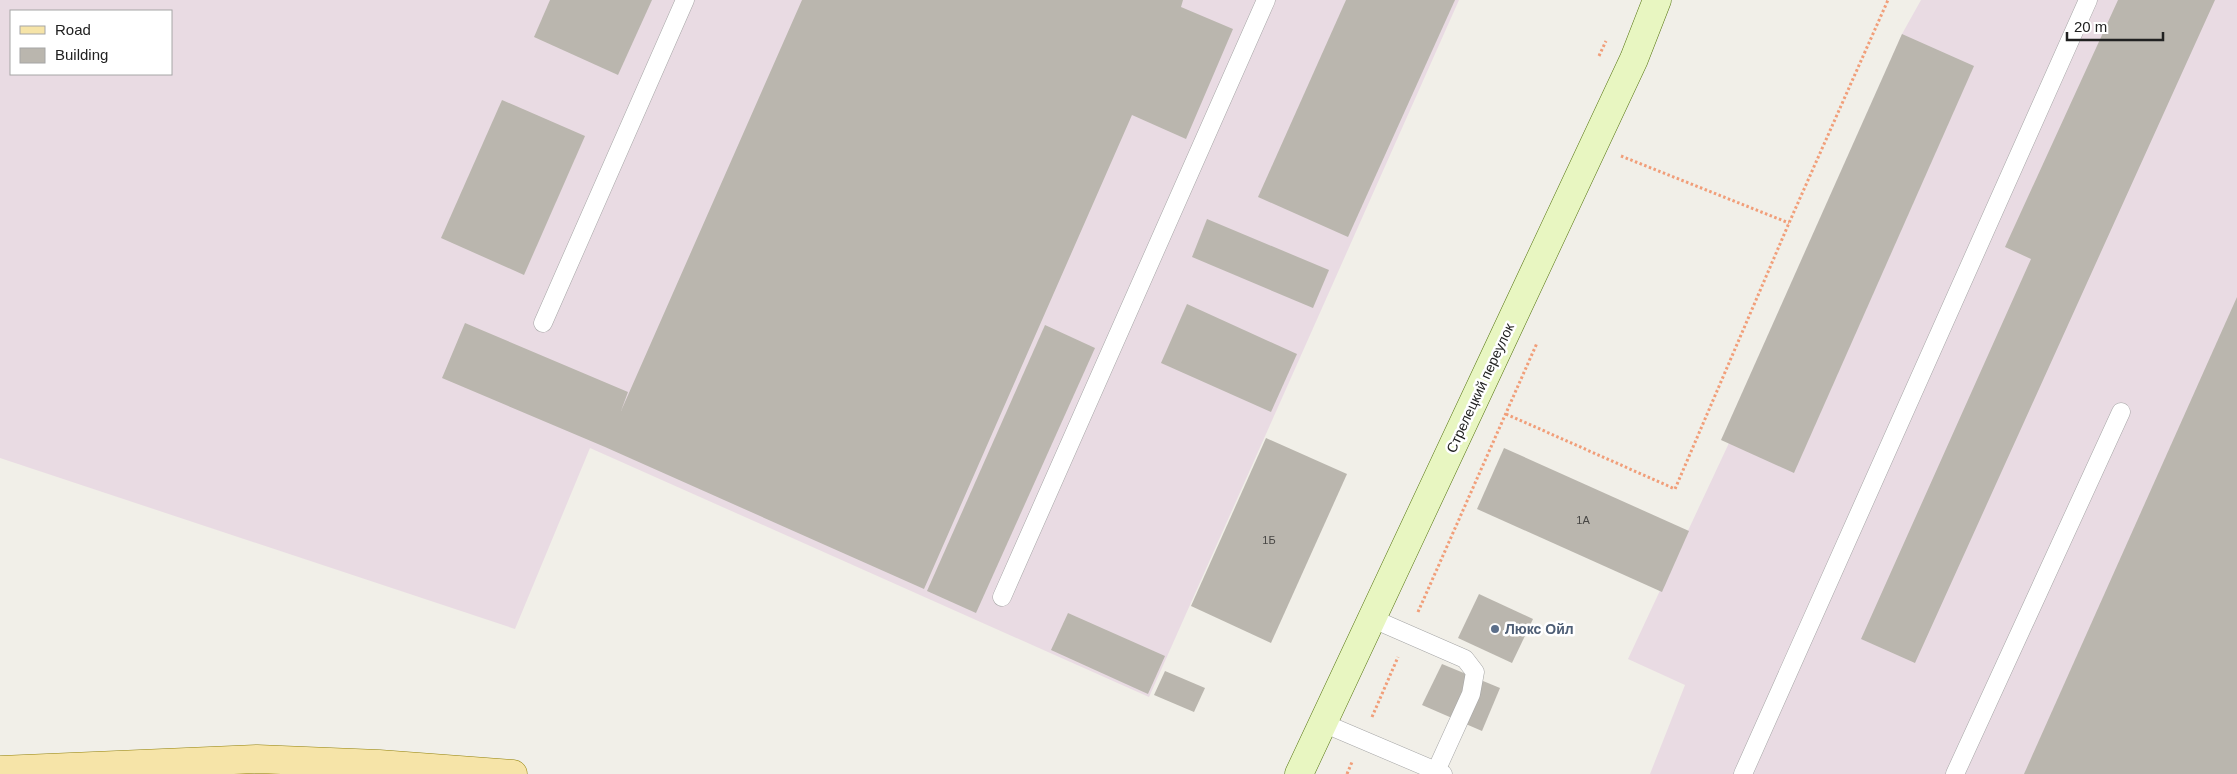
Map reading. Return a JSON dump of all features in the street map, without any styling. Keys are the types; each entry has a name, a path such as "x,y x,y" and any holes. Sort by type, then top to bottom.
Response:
{"main road":[{"name":"Стрелецкий переулок","path":"1299,774 1634,58 1657,0"},
{"path":"0,770 257,759 379,764 513,774"}],"lane":[{"path":"543,323 685,0"},
{"path":"1002,597 1266,0"},
{"path":"1743,774 2088,0"},
{"path":"1956,774 2121,412"},
{"path":"1323,723 1439,772 1471,694 1475,672 1465,659 1371,618"}],"path":[{"path":"1506,414 1675,489 1789,223 1888,0"},
{"path":"1616,165 1624,147"},
{"path":"1620,156 1789,223"},
{"path":"1347,774 1541,334"}],"shaded area":[{"path":"0,0 1459,0 1149,697 590,448 515,629 0,458"},
{"path":"1921,0 2237,0 2237,774 1650,774 1685,685 1628,659 1729,443 1902,34"}],"building":[{"path":"550,0 652,0 618,75 534,37"},
{"path":"802,0 1183,0 1181,7 1233,29 1186,139 1132,115 924,589 605,447 442,378 465,323 628,392 621,411"},
{"path":"1346,0 1455,0 1348,237 1258,197"},
{"path":"2118,0 2215,0 1915,663 1861,639 2031,259 2005,247"},
{"path":"1902,34 1974,66 1794,473 1721,440"},
{"path":"502,100 585,136 524,275 441,238"},
{"path":"1207,219 1329,270 1313,308 1192,257"},
{"path":"2237,297 2237,774 2024,774"},
{"path":"1187,304 1297,354 1271,412 1161,363"},
{"path":"1045,325 1095,348 976,613 927,591"},
{"path":"1266,438 1347,474 1271,643 1191,606"},
{"path":"1504,448 1689,531 1662,592 1477,509"},
{"path":"1479,594 1533,619 1512,663 1458,638"},
{"path":"1068,613 1165,656 1148,694 1051,650"},
{"path":"1442,664 1500,688 1482,731 1422,705"},
{"path":"1165,671 1205,688 1194,712 1154,695"}],"place":[{"name":"Люкс Ойл","path":"1495,629"}]}
